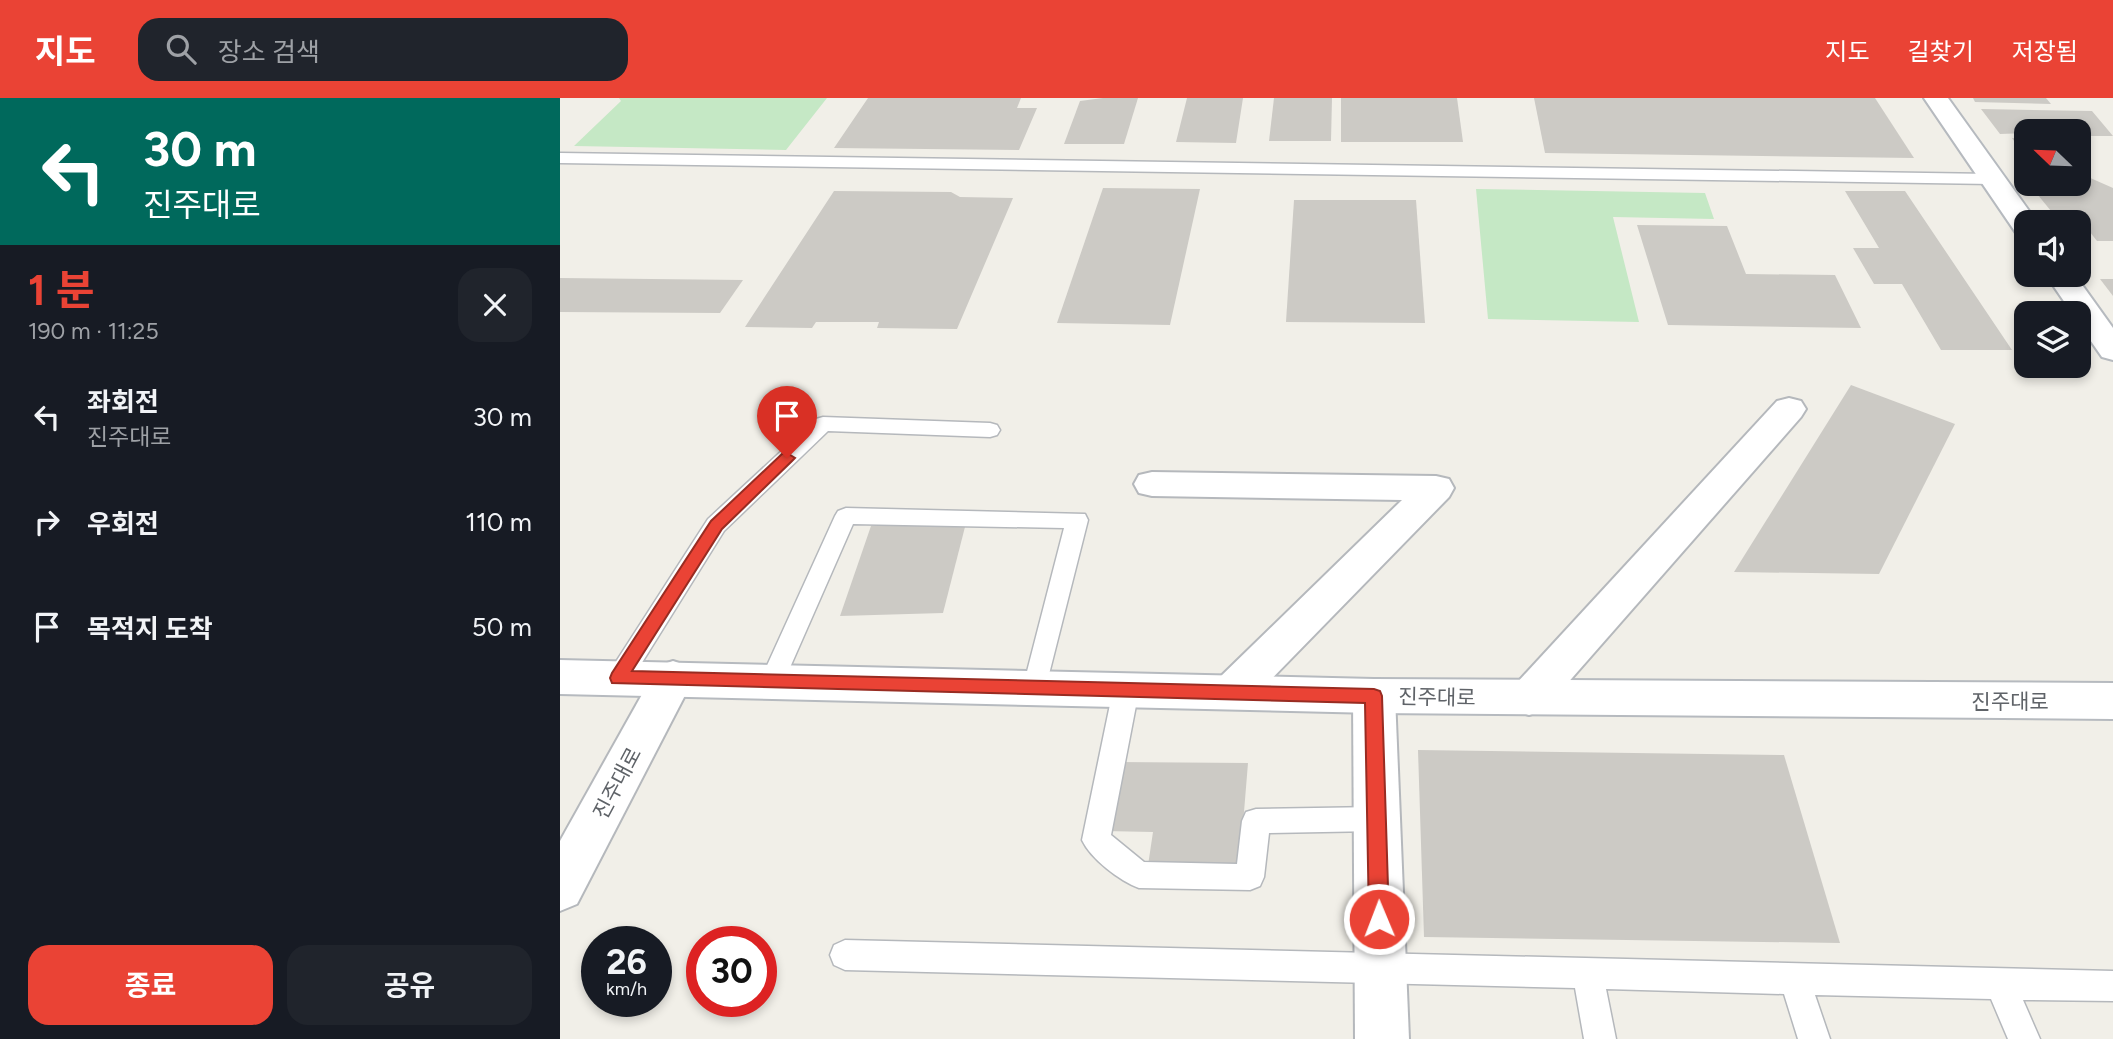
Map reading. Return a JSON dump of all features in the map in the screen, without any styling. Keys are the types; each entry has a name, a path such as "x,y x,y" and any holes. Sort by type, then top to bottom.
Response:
{"street":[{"path":"1936,98 2014,211"},
{"path":"2068,287 2113,350"},
{"path":"1529,698 1788,409"},
{"path":"1152,484 1436,488 1231,692"},
{"name":"진주대로","path":"560,677 1374,696 2113,701"},
{"name":"진주대로","path":"560,888 673,678"},
{"path":"1374,696 1382,1039"}],"lane":[{"path":"560,158 844,160 1992,179"},
{"path":"619,678 716,525 823,424 990,430"},
{"path":"772,681 846,516 1077,520 1035,687"},
{"path":"1126,690 1096,840 1139,875 1250,877 1256,821 1376,819"},
{"path":"845,956 2113,986"},
{"path":"1588,974 1600,1039"},
{"path":"1794,979 1814,1039"},
{"path":"2000,984 2024,1039"}],"green space":[{"path":"619,98 827,98 786,150 574,146 621,101"},
{"path":"1476,189 1705,193 1714,219 1613,217 1639,322 1488,319"}],"building":[{"path":"868,98 1021,98 1017,108 1037,108 1019,150 834,148"},
{"path":"1138,98 1124,144 1064,144 1080,101"},
{"path":"1187,98 1243,98 1236,143 1176,142"},
{"path":"1274,98 1332,98 1331,141 1269,141"},
{"path":"1341,98 1457,98 1463,142 1341,142"},
{"path":"1534,98 1875,98 1914,158 1545,153"},
{"path":"1973,98 2046,98 2051,104 1975,102"},
{"path":"1981,109 2092,111 2113,136 2091,136 2091,119 2014,119 2014,133 2000,134"},
{"path":"2091,178 2113,188 2113,241 2097,241 2091,233 2091,210 2050,210 2039,196 2091,196"},
{"path":"1103,188 1200,189 1170,325 1057,323"},
{"path":"834,191 951,192 960,197 1013,198 957,329 877,328 879,322 816,322 812,328 745,327"},
{"path":"1845,191 1905,191 2012,350 1941,350 1902,284 1874,284 1853,248 1879,248"},
{"path":"1294,200 1416,200 1425,323 1286,322"},
{"path":"1637,225 1727,226 1746,274 1835,275 1861,328 1668,325"},
{"path":"560,278 743,280 720,313 560,312"},
{"path":"2100,279 2113,279 2113,296"},
{"path":"1851,385 1955,424 1879,574 1734,572"},
{"path":"966,523 943,613 840,616 871,526"},
{"path":"1418,750 1784,755 1840,943 1424,937"},
{"path":"1116,762 1248,763 1239,873 1147,872 1153,832 1104,831"}],"route":[{"path":"787,458 716,525 619,678 1374,696 1379,919"}]}
